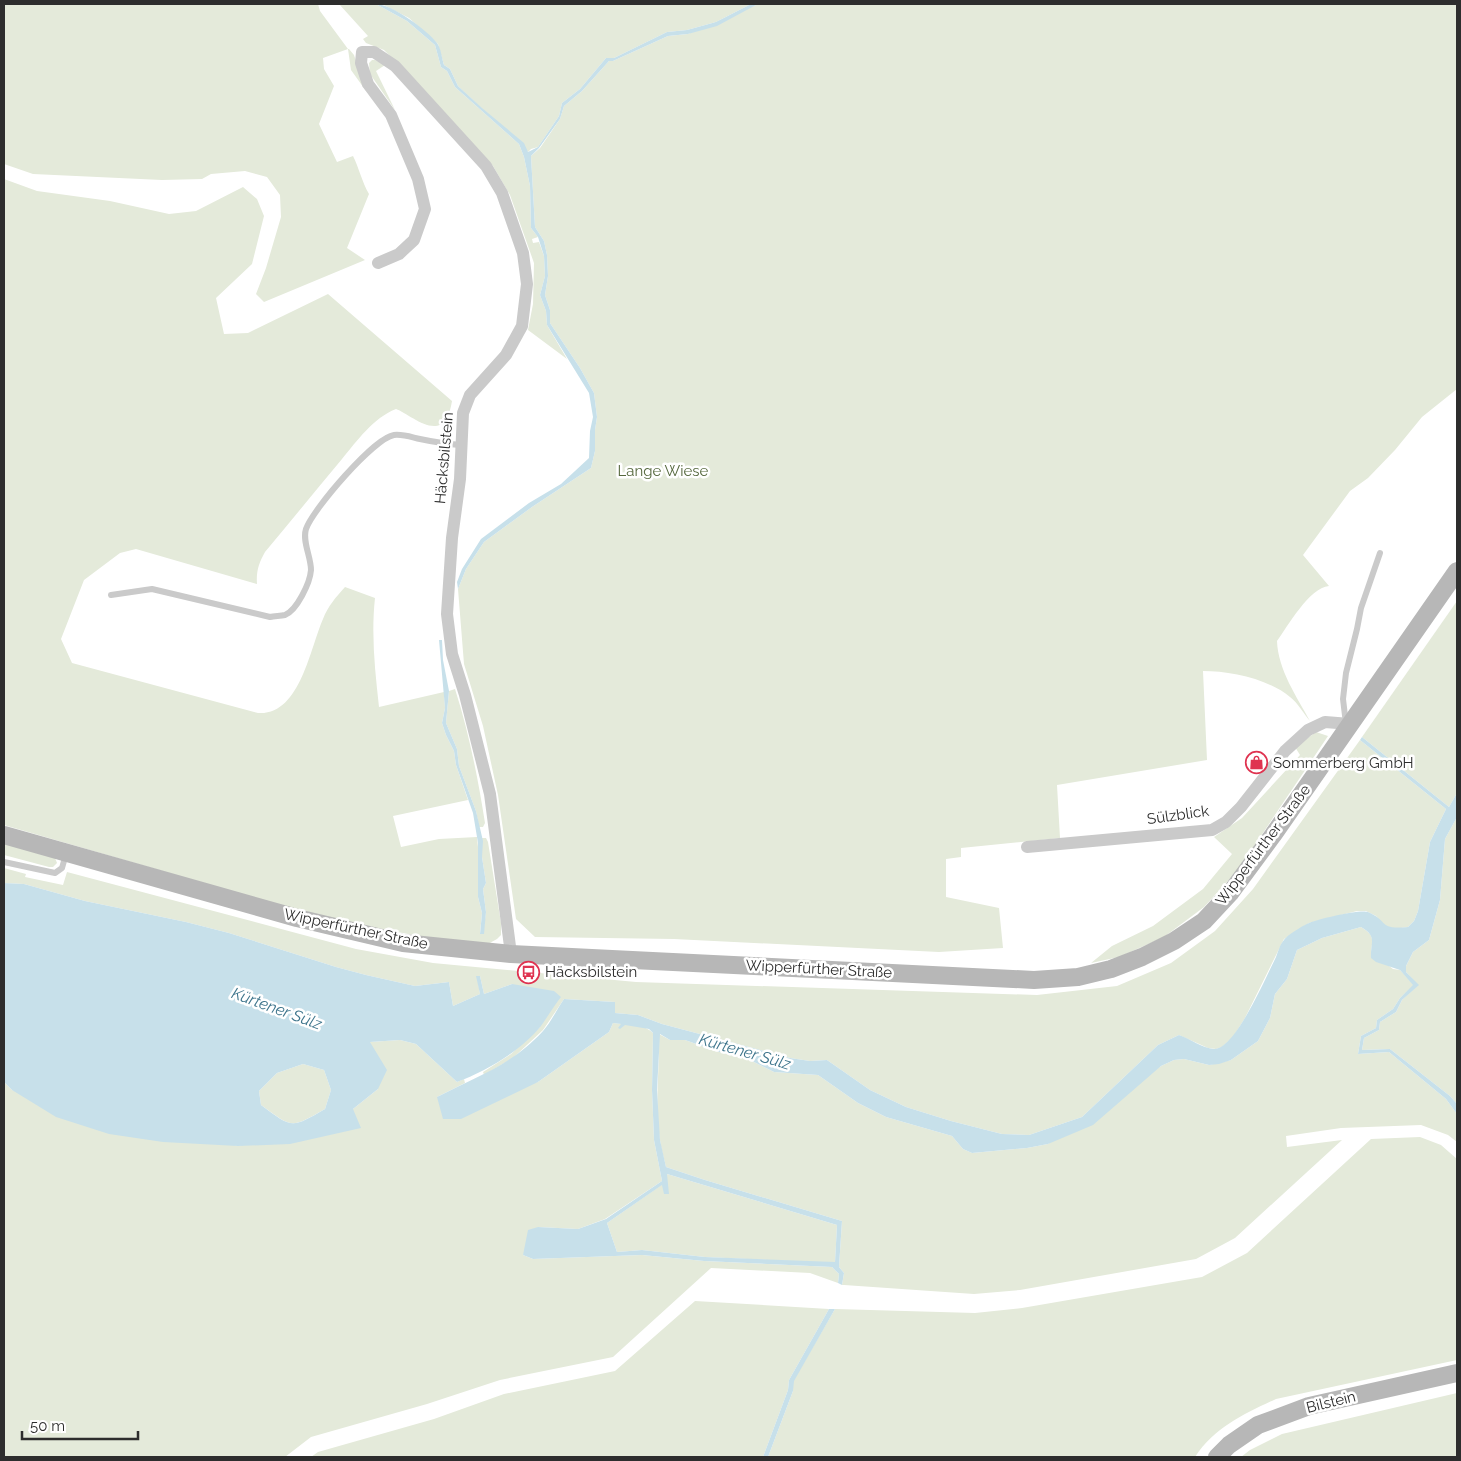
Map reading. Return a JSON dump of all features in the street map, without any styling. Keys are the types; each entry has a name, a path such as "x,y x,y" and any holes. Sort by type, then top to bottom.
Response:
{"main road":[{"name":"Wipperfürther Straße","path":"4,835 297,918 403,943 511,954 1034,980 1078,977 1142,957 1174,941 1204,921 1231,892 1273,835 1348,724 1457,572"},
{"name":"Bilstein","path":"1217,1457 1229,1445 1258,1425 1309,1406 1457,1373"}],"street":[{"name":"Häcksbilstein","path":"378,263 398,254 414,240 425,209 418,179 391,115 368,84 361,62 362,52 374,52 395,66 486,166 502,193 523,253 527,284 522,326 506,355 470,395 463,413 447,614 452,654 465,695 490,794 511,954"},
{"name":"Sülzblick","path":"1027,847 1212,830 1226,822 1285,751 1308,730 1325,722 1348,724"}],"lane":[{"path":"111,596 152,589 270,617 286,614 297,604 311,571 306,530 315,512 359,462 379,443 391,436 404,435 444,444 461,445"},
{"path":"1348,724 1344,699 1346,673 1361,608 1380,553"},
{"path":"4,862 55,873 62,868 66,853"}],"green space":[{"path":"4,4 318,4 320,11 348,49 323,58 324,69 334,86 319,124 337,162 353,156 369,194 347,248 365,260 264,302 256,294 281,217 280,195 267,177 245,171 211,174 202,179 162,180 33,174 4,164"},
{"path":"339,4 376,4 407,21 435,45 441,67 447,71 455,87 519,144 524,157 530,186 531,228 538,237 532,239 533,243 539,242 544,256 545,276 540,295 546,311 547,325 567,359 528,330 533,304 534,263 510,195 493,166 424,90 384,50 366,43 363,39 368,36"},
{"path":"382,4 751,4 716,22 687,30 667,32 614,58 606,58 580,89 562,103 559,116 538,147 528,152 458,86 450,69 444,65 438,44 409,18"},
{"name":"Lange Wiese","path":"754,4 1457,4 1457,389 1422,417 1395,450 1368,478 1350,491 1303,555 1329,586 1321,588 1307,600 1277,641 1284,673 1310,721 1293,699 1271,685 1237,674 1203,671 1207,760 1057,785 1060,838 961,848 961,857 946,859 946,897 999,908 1003,948 939,952 674,939 535,937 516,919 498,795 483,726 464,664 458,589 466,569 484,542 591,468 595,451 597,417 594,393 550,323 550,310 545,295 548,276 547,255 544,241 535,227 531,156 540,148 560,119 564,106 582,91 609,61 613,61 668,36 688,34 756,5"},
{"path":"348,49 354,55 366,91 351,70"},
{"path":"372,60 385,65 376,71 395,110 370,74 369,63"},
{"path":"4,179 37,191 110,201 169,214 196,211 243,187 257,199 264,216 252,264 216,298 224,334 248,333 328,294 452,401 447,418 441,425 428,425 396,409 373,424 265,552 258,567 257,584 136,549 120,553 84,580 61,639 72,663 258,713 272,711 284,704 294,692 308,662 325,614 332,602 345,587 375,598 373,639 379,707 444,692 445,708 442,723 454,751 456,765 468,800 393,816 401,847 439,839 477,837 479,857 478,897 482,913 480,933 483,934 486,912 483,889 486,883 482,857 482,838 486,838 501,923 501,935 497,939 486,945 424,937 355,924 262,900 4,825"},
{"path":"1457,601 1457,793 1449,807 1362,737"},
{"path":"455,689 465,722 476,772 485,823 483,827 479,827 476,811 459,766 457,749 446,723 449,691"},
{"path":"1316,732 1328,736 1238,870 1204,907 1164,937 1119,957 1091,963 1112,946 1153,926 1203,889 1232,854 1214,837 1242,818 1300,755 1295,747"},
{"path":"1360,740 1446,809 1430,842 1418,911 1414,921 1408,927 1394,929 1384,926 1376,916 1366,911 1357,911 1309,923 1284,939 1245,1018 1233,1037 1222,1047 1216,1049 1208,1048 1179,1035 1158,1045 1082,1117 1029,1135 1002,1134 906,1107 870,1090 827,1060 810,1061 790,1058 662,1024 638,1015 615,1013 615,1002 564,999 543,1030 513,1058 484,1075 483,1072 511,1054 540,1027 512,984 484,994 480,976 477,976 480,994 453,1006 449,982 415,986 336,967 229,933 186,922 85,901 24,884 4,883 4,868 26,874 25,877 63,885 67,872 356,949 433,963 636,982 1037,995 1117,986 1171,963 1215,931 1253,889"},
{"path":"1457,817 1457,1104 1450,1096 1390,1049 1362,1050 1364,1038 1379,1030 1380,1022 1396,1012 1402,1000 1418,985 1406,972 1406,966 1413,952 1429,940 1440,900 1445,839"},
{"path":"4,842 55,858 57,863 53,867 49,867 4,855"},
{"path":"1361,927 1372,937 1371,952 1393,969 1400,970 1414,985 1400,998 1393,1009 1377,1020 1376,1028 1361,1036 1358,1054 1389,1052 1446,1099 1457,1114 1457,1142 1448,1135 1421,1125 1341,1128 1286,1136 1287,1147 1342,1140 1235,1238 1196,1259 1020,1290 974,1294 842,1285 844,1273 839,1267 842,1221 666,1167 660,1143 657,1114 659,1034 670,1040 685,1040 750,1060 774,1072 818,1075 858,1103 886,1117 952,1136 963,1149 972,1153 1027,1148 1048,1144 1161,1066 1174,1060 1184,1059 1209,1065 1231,1060 1258,1041 1270,1018 1275,994 1287,979 1297,950 1322,938"},
{"path":"613,1023 639,1026 653,1033 652,1090 654,1140 662,1181 605,1219 578,1229 538,1227 523,1255 533,1259 642,1255 704,1261 832,1267 839,1274 838,1283 810,1273 711,1268 613,1357 500,1380 427,1404 311,1437 285,1457 4,1457 4,1082 12,1090 238,1146 353,1109 378,1089 370,1042 400,1040 416,1044 457,1082 464,1079 465,1083 437,1097 538,1082 609,1032"},
{"path":"303,1064 324,1070 331,1090 325,1109 298,1123 286,1122 261,1105 259,1091 277,1073"},
{"path":"1420,1137 1441,1145 1457,1159 1457,1360 1276,1399 1221,1429 1195,1457 768,1457 793,1391 793,1381 835,1309 975,1313 1022,1308 1202,1277 1247,1253 1371,1139"},
{"path":"667,1174 837,1225 835,1263 705,1257 642,1250 617,1252 607,1223 663,1184"},
{"path":"695,1301 829,1309 789,1380 788,1390 763,1457 311,1457 318,1452 434,1419 504,1394 615,1371"},
{"path":"1457,1393 1457,1457 1241,1457 1250,1450 1282,1434"}],"water":[{"path":"376,4 391,8 400,13 418,25 432,38 440,48 444,65 450,69 458,86 524,143 528,152 538,147 559,116 562,103 580,89 606,58 614,58 667,32 687,30 716,22 751,4 756,5 717,26 688,34 668,36 613,61 609,61 582,91 564,106 560,119 531,156 535,227 544,241 547,255 548,276 545,295 550,310 550,323 594,393 597,417 595,451 591,468 484,542 466,569 458,589 457,582 462,569 481,539 529,503 561,484 589,458 590,431 593,417 589,393 547,325 546,311 540,295 545,276 544,256 538,237 531,228 530,186 524,157 519,144 455,87 447,71 441,67 435,45 407,21"},
{"path":"439,640 442,640 443,660 449,691 446,723 457,749 459,766 476,811 483,841 482,857 486,883 483,889 486,912 484,934 480,934 482,913 478,897 478,843 473,813 456,765 454,751 442,723 445,708"},
{"name":"Kürtener Sülz","path":"1362,737 1449,807 1457,793 1457,817 1445,839 1440,900 1429,940 1413,952 1406,966 1406,972 1419,985 1402,1000 1396,1012 1380,1022 1379,1030 1364,1038 1362,1050 1390,1049 1450,1096 1457,1104 1457,1114 1446,1099 1389,1052 1358,1054 1361,1036 1376,1028 1377,1020 1393,1009 1400,998 1413,985 1400,970 1376,962 1371,958 1372,940 1370,934 1361,927 1322,938 1297,950 1287,979 1275,994 1270,1018 1258,1041 1231,1060 1209,1065 1184,1059 1174,1060 1161,1066 1093,1125 1048,1144 1027,1148 972,1153 963,1149 952,1136 886,1117 858,1103 818,1075 774,1072 750,1060 685,1040 670,1040 660,1034 657,1090 660,1140 666,1167 842,1221 839,1267 844,1273 842,1285 838,1283 839,1274 832,1267 704,1261 642,1255 533,1259 523,1255 528,1230 538,1227 578,1229 606,1219 662,1181 654,1140 652,1090 653,1033 649,1029 625,1025 620,1029 618,1028 621,1024 613,1023 609,1032 538,1082 461,1119 443,1119 437,1097 493,1069 519,1053 549,1024 564,999 615,1002 615,1013 638,1015 662,1024 790,1058 810,1061 827,1060 870,1090 906,1107 1002,1134 1029,1135 1082,1117 1158,1045 1179,1035 1210,1048 1214,1049 1222,1046 1231,1038 1250,1010 1280,946 1288,936 1300,928 1321,919 1364,911 1375,915 1385,924 1392,927 1408,927 1414,921 1418,911 1430,842 1446,809 1360,740","holes":["667,1174 837,1225 835,1262 705,1257 642,1250 617,1252 607,1223 662,1185 664,1194 669,1194"]},
{"name":"Kürtener Sülz","path":"4,883 24,884 85,901 186,922 229,933 336,967 415,986 449,982 453,1006 480,994 476,976 480,976 484,994 512,984 554,991 561,997 541,1026 524,1044 491,1066 457,1082 416,1044 400,1040 370,1042 387,1070 378,1089 353,1109 361,1128 290,1144 238,1146 163,1142 109,1134 56,1117 12,1090 4,1082","holes":["303,1064 324,1070 331,1090 325,1109 314,1116 298,1123 286,1122 261,1105 259,1091 277,1073"]},
{"path":"829,1309 835,1309 794,1381 793,1391 768,1457 763,1457 788,1390 789,1380"}],"place":[{"name":"Sommerberg GmbH","path":"1257,763"},
{"name":"Häcksbilstein","path":"529,972"}]}
